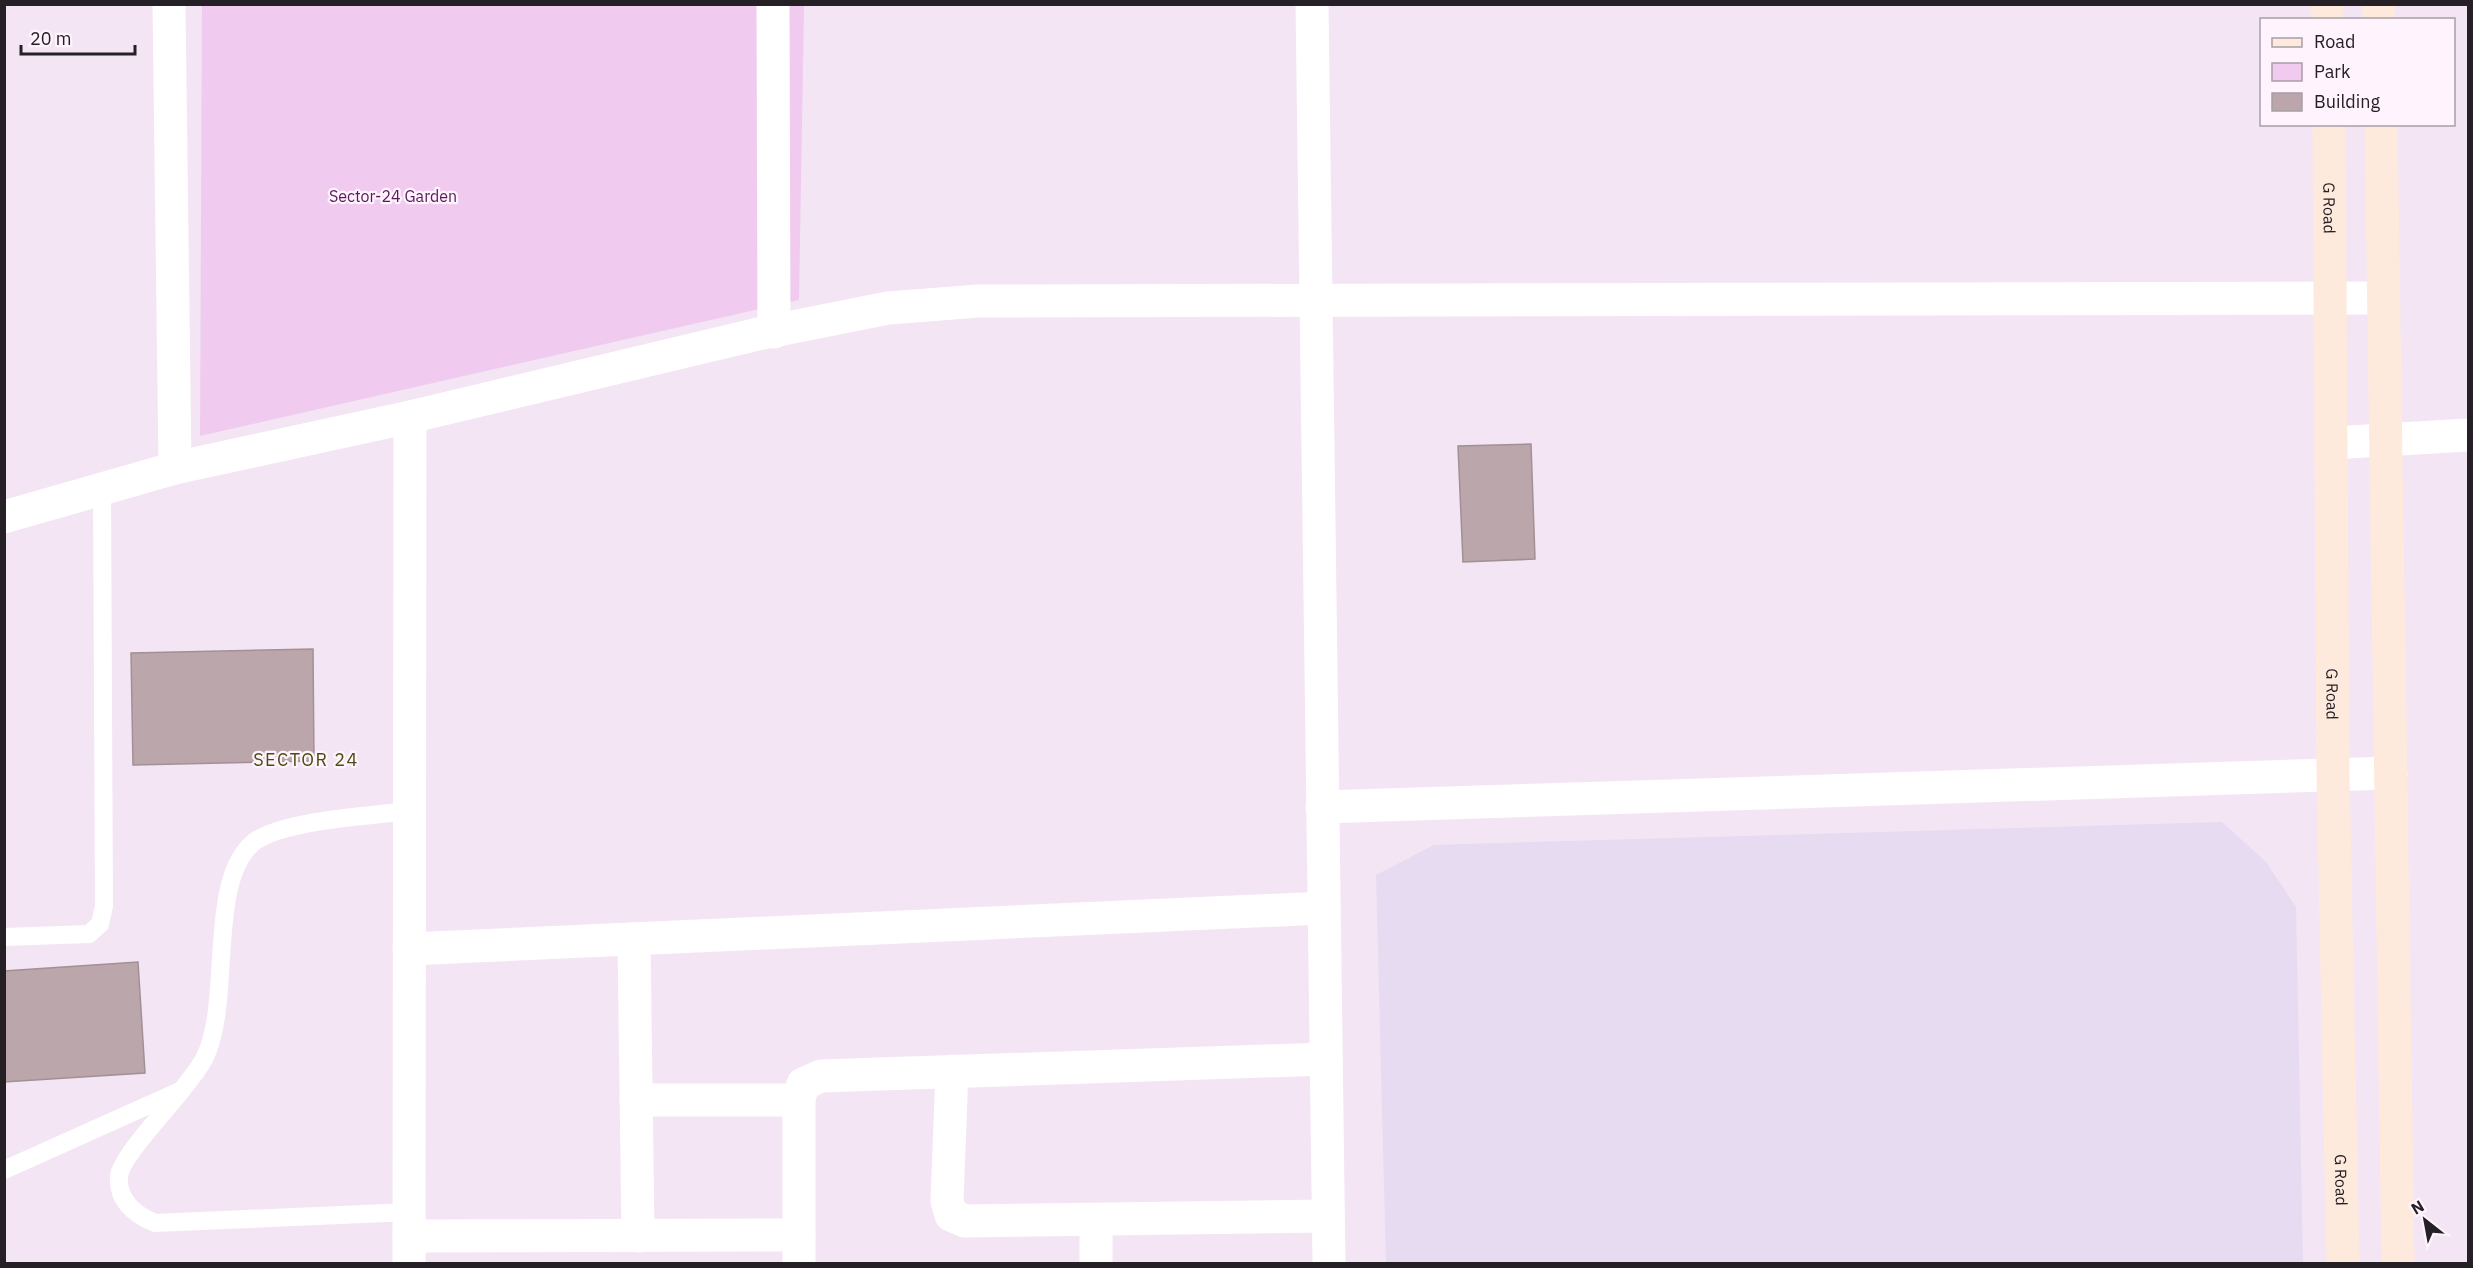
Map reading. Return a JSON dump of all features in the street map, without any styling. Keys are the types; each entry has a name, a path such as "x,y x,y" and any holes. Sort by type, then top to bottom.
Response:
{"street":[{"path":"169,4 175,468"},
{"path":"773,4 774,332"},
{"path":"1312,4 1329,1263"},
{"name":"G Road","path":"2329,126 2332,298 2333,775 2343,1263"},
{"path":"2381,126 2398,1263"},
{"path":"4,517 175,468 410,417 774,332 888,309 979,301 2384,298"},
{"path":"410,417 409,1237 638,1236 799,1249 799,1100 803,1084 821,1076 1326,1059"},
{"path":"2332,443 2386,442 2469,435"},
{"path":"1322,807 2391,773"},
{"path":"409,949 1324,908"},
{"path":"634,939 638,1236"},
{"path":"952,1071 947,1201 951,1215 965,1221 1328,1216"},
{"path":"636,1100 799,1100"},
{"path":"1096,1220 1096,1263"}],"lane":[{"path":"4,937 89,934 100,924 104,906 102,489"},
{"path":"409,812 284,828 254,842 237,863 229,888 215,1033 204,1059 185,1089 126,1158 119,1177 125,1202 136,1215 155,1223 409,1237"},
{"path":"4,1170 185,1089"}],"shaded area":[{"path":"2222,822 2266,862 2296,907 2303,1263 1386,1263 1376,875 1434,845"}],"green space":[{"name":"Sector-24 Garden","path":"202,5 804,5 799,300 200,436"}],"building":[{"path":"1531,444 1535,559 1463,562 1458,446"},
{"path":"313,649 314,761 133,765 131,653"},
{"path":"138,962 145,1073 4,1082 4,971"}],"district":[{"name":"SECTOR 24","path":"306,760"}]}
